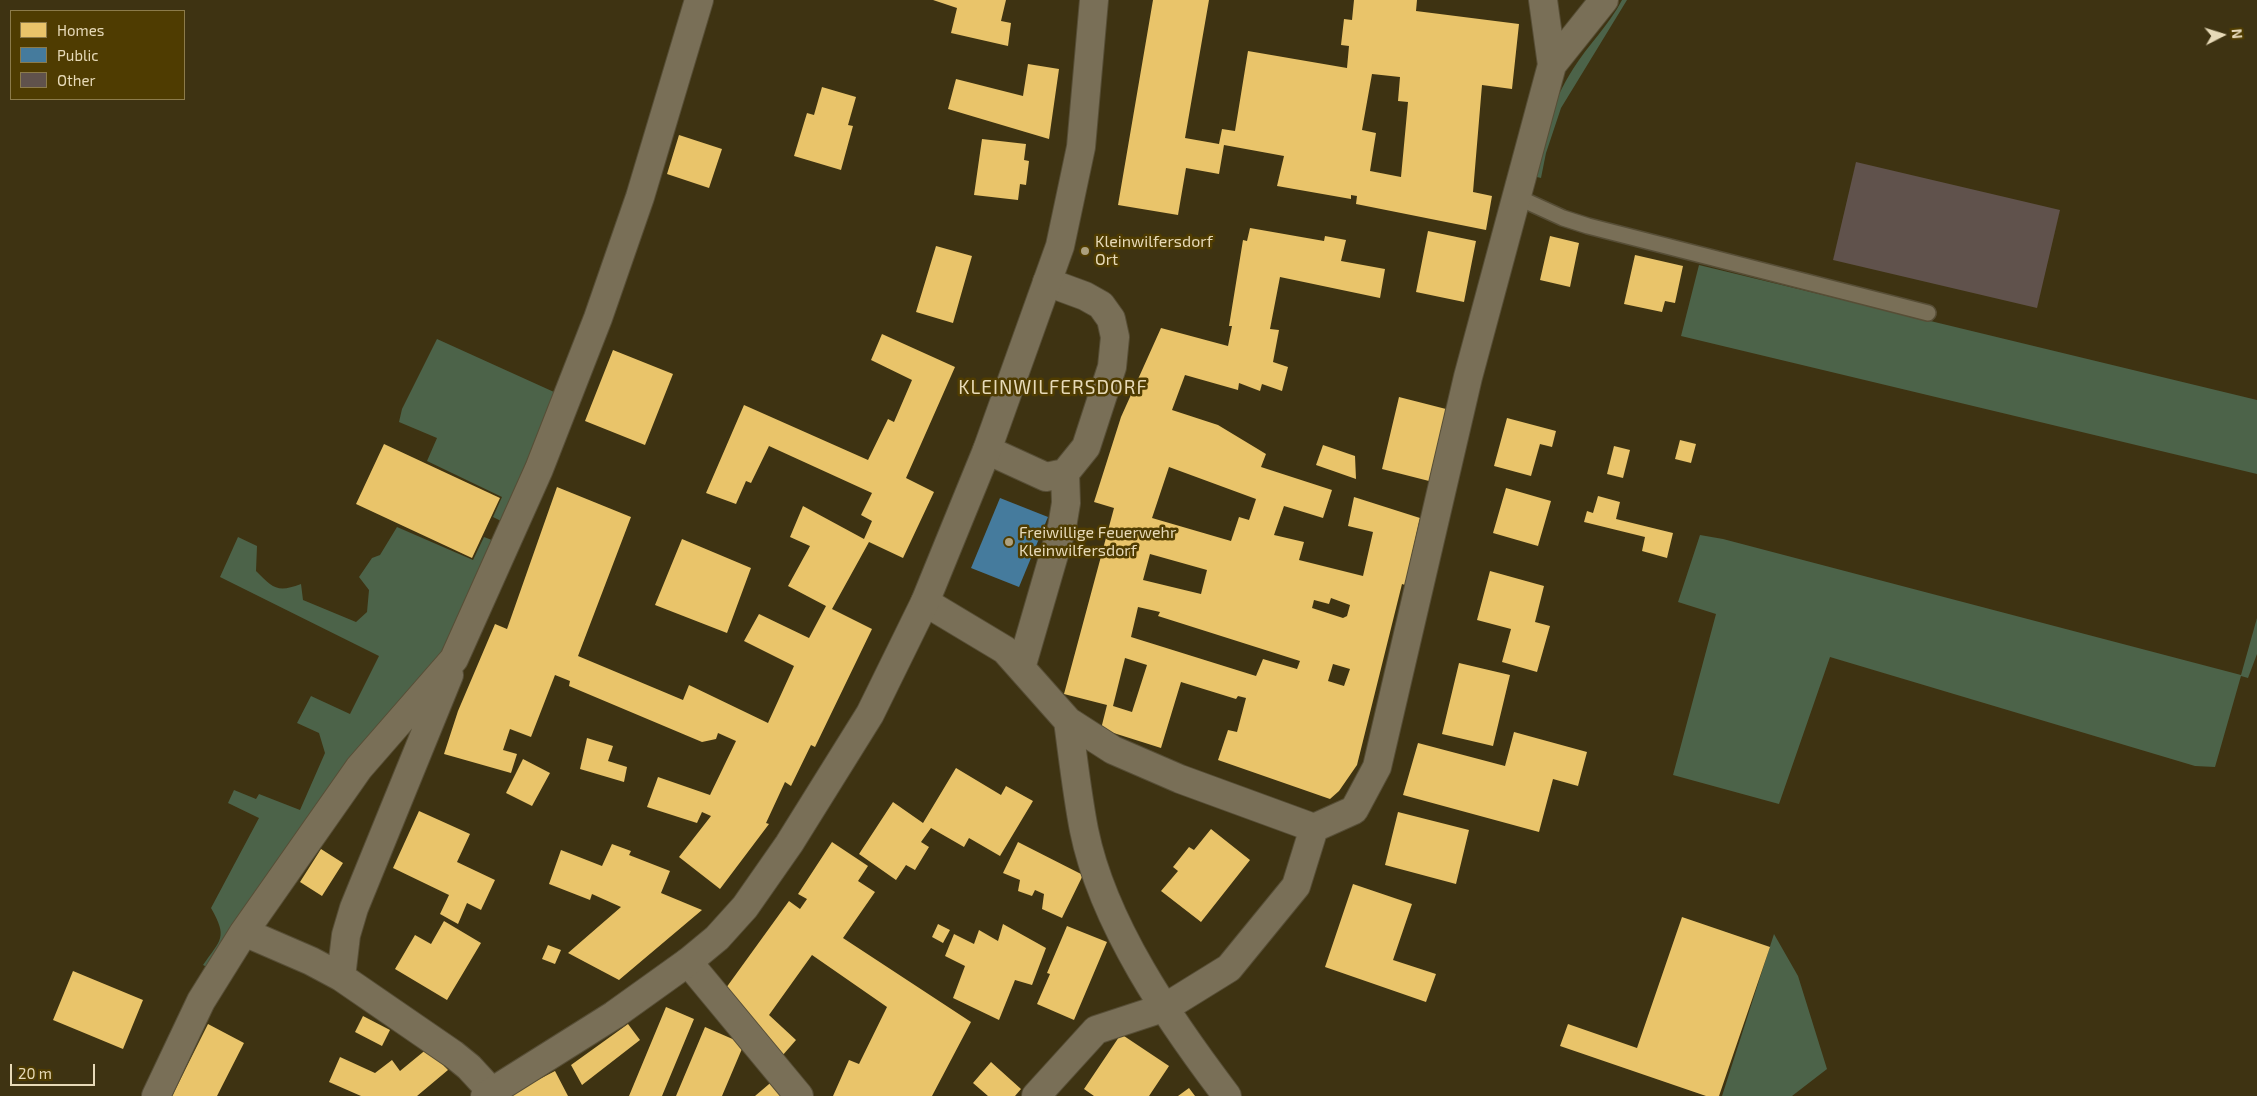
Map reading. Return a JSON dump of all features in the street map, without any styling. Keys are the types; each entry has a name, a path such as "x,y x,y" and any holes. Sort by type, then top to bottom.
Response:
{"street":[{"path":"341,977 346,935 354,908 430,725 454,660 539,469 595,326 640,197 699,0"},
{"path":"244,932 311,961 341,977 453,1054 469,1067 488,1094 556,1053 688,962 717,938 745,907 789,844 870,714 925,602 986,450 1060,246 1080,147 1094,0"},
{"path":"925,602 1005,650 1068,721 1113,750 1155,768 1314,828 1354,810 1377,768 1468,377 1552,65 1543,0"},
{"path":"1552,65 1604,0"},
{"path":"1021,668 1062,527 1066,502 1065,474 1086,447 1112,367 1115,338 1111,319 1101,305 1086,296 1047,282"},
{"path":"986,450 1046,477 1065,474"},
{"path":"156,1096 201,1001 244,932 359,768 454,660"},
{"path":"1068,721 1084,831 1100,884 1136,961 1194,1051 1227,1096"},
{"path":"1036,1096 1096,1030 1166,1007 1228,968 1296,886 1314,828"},
{"path":"688,962 799,1096"}],"lane":[{"path":"1517,197 1563,218 1588,226 1928,313"}],"green space":[{"path":"1622,0 1627,0 1561,108 1546,153 1541,178 1537,177 1544,134 1559,94 1579,60 1611,18"},
{"path":"612,253 503,522 493,517 502,497 427,461 437,438 399,422 402,409 437,339 554,392"},
{"path":"1699,265 2257,400 2257,474 1681,336"},
{"path":"397,527 473,560 484,537 497,542 443,653 209,968 203,965 218,943 221,932 211,908 259,818 228,803 234,790 256,799 259,794 300,810 325,753 319,733 297,723 311,696 350,714 379,656 220,577 238,537 257,546 256,571 271,585 286,588 301,584 303,600 356,622 367,612 369,590 359,577 372,558 380,555"},
{"path":"1700,535 1723,539 2241,675 2257,618 2257,654 2248,678 2241,676 2215,767 2195,766 1830,657 1779,804 1673,775 1716,614 1678,602"},
{"path":"1774,934 1798,976 1827,1069 1792,1096 1722,1096"}],"building: Homes":[{"path":"933,0 1006,0 1001,21 1011,23 1008,46 951,33 957,8"},
{"path":"1153,0 1209,0 1185,138 1219,144 1222,129 1235,131 1248,51 1347,68 1349,46 1341,45 1344,19 1352,20 1354,0 1417,0 1416,11 1519,24 1512,89 1482,85 1473,192 1492,196 1486,230 1356,204 1357,196 1351,195 1351,199 1277,186 1284,156 1224,145 1219,174 1186,168 1178,215 1118,205","holes":["1372,74 1400,77 1398,101 1408,102 1401,177 1370,171 1376,133 1362,130"]},
{"path":"1028,64 1059,69 1049,139 948,109 956,79 1023,96"},
{"path":"822,87 856,97 848,125 853,126 841,170 794,156 807,113 814,115"},
{"path":"679,135 722,149 709,188 667,174"},
{"path":"982,139 1026,144 1024,160 1029,161 1026,185 1020,184 1018,200 974,195"},
{"path":"1250,228 1324,241 1325,236 1346,240 1341,261 1385,269 1380,298 1280,277 1270,329 1279,330 1273,362 1288,367 1282,391 1262,384 1260,391 1239,383 1238,390 1185,375 1172,410 1218,425 1266,454 1261,467 1332,490 1323,518 1284,506 1274,535 1304,542 1299,560 1363,576 1373,532 1348,526 1354,497 1420,518 1405,585 1402,584 1357,765 1339,791 1330,799 1218,760 1228,730 1237,732 1246,698 1238,696 1236,699 1181,682 1161,748 1101,729 1107,705 1064,694 1114,508 1094,502 1121,417 1161,328 1228,346 1232,326 1229,326 1243,240 1247,241","holes":["1169,467 1256,499 1249,520 1239,517 1231,541 1152,518","1150,554 1207,570 1201,594 1143,580","1331,598 1350,605 1347,616 1343,618 1312,608 1314,600 1329,604","1138,607 1160,612 1158,616 1300,661 1297,669 1263,659 1256,676 1131,637","1125,658 1147,665 1132,712 1113,706","1333,664 1350,669 1344,686 1328,681"]},
{"path":"1428,231 1476,241 1464,302 1416,292"},
{"path":"1550,236 1579,243 1570,287 1540,280"},
{"path":"936,246 972,256 953,323 916,312"},
{"path":"1635,255 1683,266 1675,303 1665,301 1662,312 1624,304"},
{"path":"882,334 955,367 906,478 934,492 903,558 869,542 832,609 872,629 815,747 811,745 791,786 785,782 766,823 769,824 720,889 679,857 711,816 702,812 697,823 647,807 658,777 710,795 736,741 718,733 716,739 702,742 569,686 570,681 555,675 531,737 510,729 503,750 517,754 511,773 444,754 458,711 495,624 507,629 557,487 631,517 578,656 683,700 689,685 768,723 794,666 744,641 759,614 809,638 826,606 788,586 810,546 790,537 803,506 864,539 872,521 861,515 872,493 769,446 751,483 746,481 736,504 706,493 744,405 868,460 888,419 894,422 912,380 871,360"},
{"path":"613,350 673,374 645,445 585,421"},
{"path":"1399,397 1446,409 1429,481 1382,469"},
{"path":"1507,418 1556,431 1552,447 1540,444 1531,476 1494,466"},
{"path":"1680,440 1696,444 1691,463 1675,459"},
{"path":"384,444 500,498 472,558 356,504"},
{"path":"1323,445 1355,456 1356,479 1316,465"},
{"path":"1614,446 1630,450 1623,478 1607,474"},
{"path":"1506,488 1551,501 1538,546 1493,533"},
{"path":"1598,496 1620,502 1616,519 1673,533 1667,558 1642,551 1645,537 1584,522 1587,511 1593,513"},
{"path":"682,539 751,568 727,633 655,605"},
{"path":"1490,571 1544,586 1535,622 1550,626 1537,672 1502,662 1511,629 1477,620"},
{"path":"1459,663 1510,675 1493,746 1442,734"},
{"path":"1514,732 1587,752 1578,786 1553,779 1539,832 1403,795 1418,743 1505,766"},
{"path":"587,738 613,746 608,761 627,767 624,782 580,769"},
{"path":"523,759 550,773 532,806 506,793"},
{"path":"956,768 1001,795 1006,786 1033,801 1000,856 969,838 964,847 931,828 921,842 929,847 915,870 906,865 896,880 859,854 893,802 923,823"},
{"path":"419,811 470,834 457,862 495,880 481,910 467,903 458,924 440,914 449,895 393,868"},
{"path":"1398,812 1469,830 1456,884 1385,865"},
{"path":"1211,829 1250,860 1201,922 1161,891 1178,871 1173,867 1189,847 1194,850"},
{"path":"832,842 868,866 858,881 875,892 843,938 971,1022 932,1096 833,1096 849,1060 859,1064 887,1007 812,955 769,1015 796,1040 782,1056 726,988 789,901 800,909 807,899 798,894"},
{"path":"1018,842 1083,875 1062,918 1042,909 1044,894 1035,890 1032,896 1018,891 1020,880 1003,873"},
{"path":"612,844 631,851 629,855 670,871 661,893 702,910 619,980 568,953 621,907 592,894 590,900 549,884 561,850 602,866"},
{"path":"321,849 343,863 322,896 300,882"},
{"path":"1353,884 1412,904 1393,960 1436,974 1426,1002 1325,967"},
{"path":"1682,917 1770,947 1719,1096 1706,1096 1560,1046 1568,1024 1637,1048"},
{"path":"444,921 481,943 447,1000 395,969 415,935 431,944"},
{"path":"938,924 950,930 943,943 932,937"},
{"path":"1003,924 1046,948 1032,985 1015,980 999,1020 953,998 965,966 945,956 954,934 974,944 979,930 998,941"},
{"path":"1067,926 1107,942 1074,1020 1037,1004 1050,974 1047,973"},
{"path":"548,945 561,950 555,964 542,959"},
{"path":"73,971 143,1000 123,1049 53,1020"},
{"path":"666,1007 694,1019 662,1096 629,1096"},
{"path":"363,1016 390,1030 382,1046 355,1032"},
{"path":"208,1024 244,1043 217,1096 172,1096"},
{"path":"628,1024 640,1040 582,1085 571,1065"},
{"path":"705,1027 744,1044 722,1096 676,1096"},
{"path":"1121,1034 1169,1066 1149,1096 1094,1096 1084,1089"},
{"path":"428,1048 448,1070 417,1096 361,1096 329,1082 340,1057 375,1073 392,1060 400,1071"},
{"path":"991,1062 1021,1089 1015,1096 988,1096 973,1083"},
{"path":"555,1071 568,1096 507,1096"},
{"path":"775,1079 789,1096 755,1096"},
{"path":"1189,1088 1195,1096 1178,1096"}],"building: Public":[{"name":"Freiwillige Feuerwehr Kleinwilfersdorf","path":"1000,498 1048,517 1019,587 971,568"}],"building: Other":[{"path":"1856,162 2060,210 2037,308 1833,260"}],"place":[{"name":"Kleinwilfersdorf Ort","path":"1085,251"},
{"name":"Freiwillige Feuerwehr Kleinwilfersdorf","path":"1009,542"}],"district":[{"name":"KLEINWILFERSDORF","path":"1053,388"}]}
